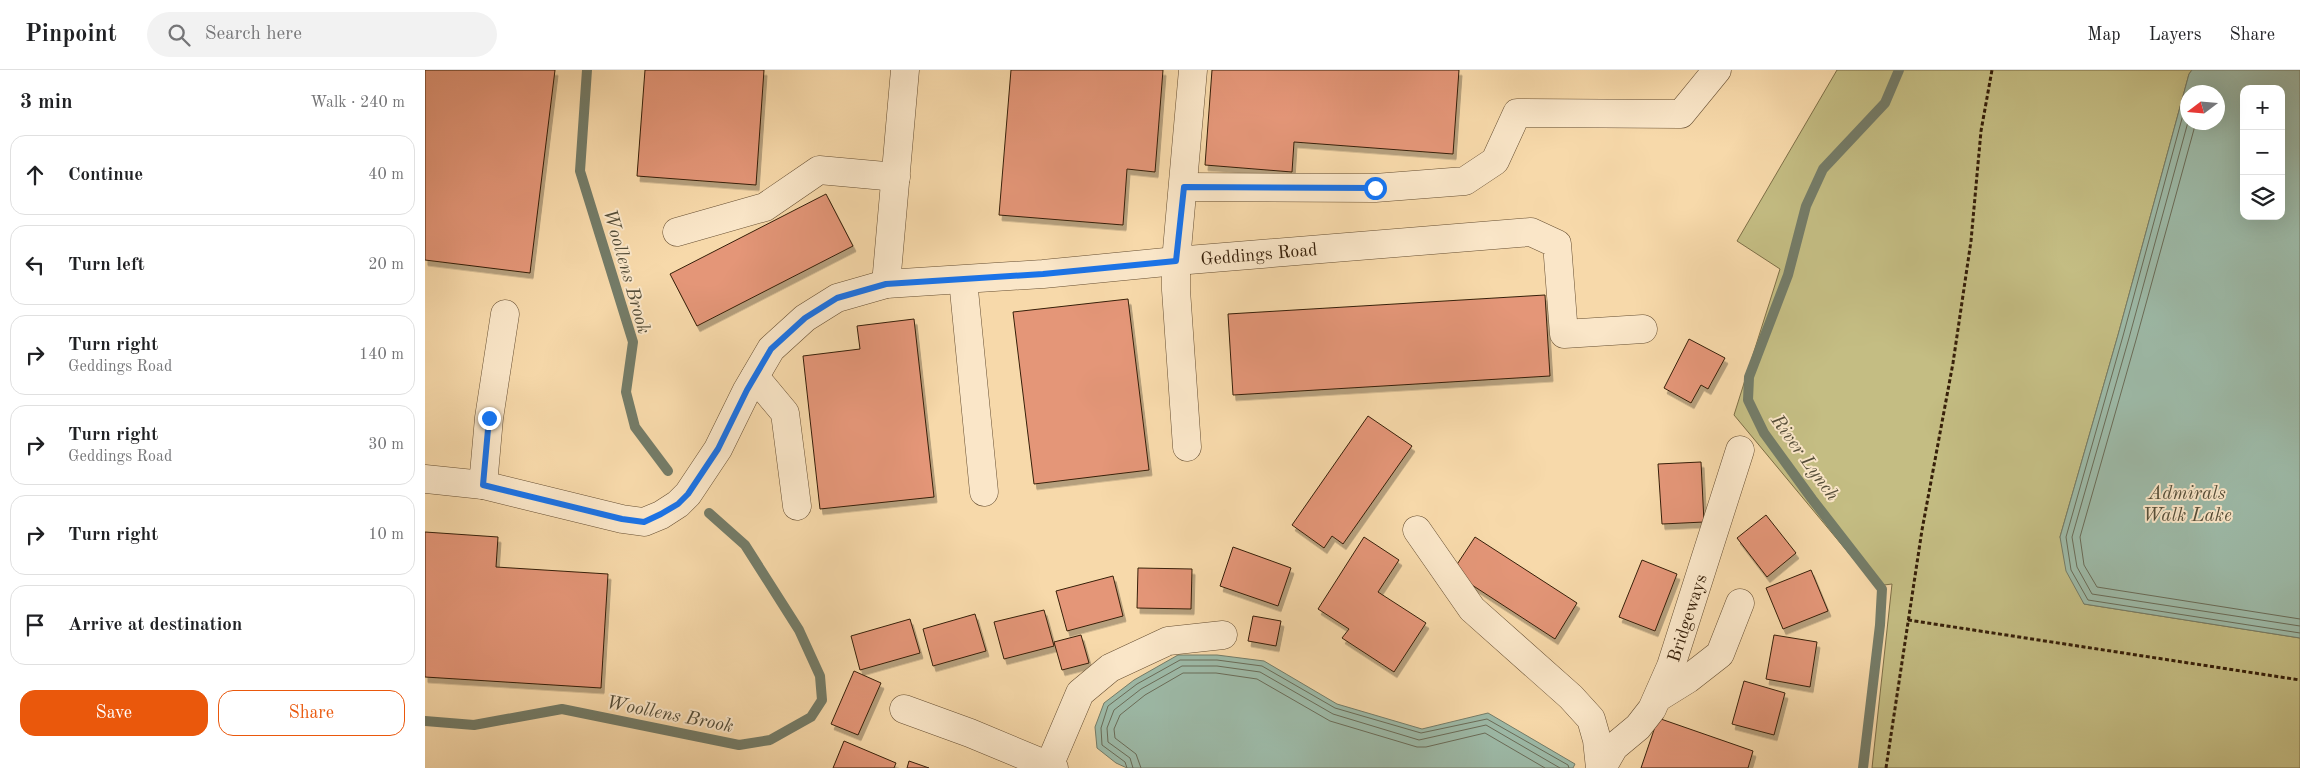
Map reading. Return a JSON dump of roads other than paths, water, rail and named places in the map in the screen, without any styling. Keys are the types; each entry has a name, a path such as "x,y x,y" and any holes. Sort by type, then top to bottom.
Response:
{"street":[{"path":"886,284 905,70"},
{"path":"1187,447 1176,290 1176,261 1193,70"},
{"path":"1184,187 1375,188 1465,181 1495,161 1517,113 1681,114 1717,70"},
{"path":"677,232 765,207 819,170 896,177"},
{"name":"Geddings Road","path":"425,479 483,485 622,519 644,522 683,499 718,449 771,349 805,318 837,298 886,284 963,280 1531,232 1557,244 1564,334 1643,329"},
{"path":"963,280 984,492"},
{"path":"483,485 489,418 505,314"},
{"path":"755,377 785,413 797,506"},
{"name":"Bridgeways","path":"1601,768 1614,747 1638,727 1659,697 1671,666 1740,450"},
{"path":"1417,530 1472,609 1571,697 1591,719 1597,740 1601,768"},
{"path":"1659,697 1688,679 1719,654 1739,603"},
{"path":"904,709 970,733 1052,767 1080,692 1110,668 1168,641 1223,635"}],"water":[{"name":"Admirals Walk Lake","path":"2192,70 2300,70 2300,638 2084,604 2066,571 2060,537 2118,335 2180,107 2180,130 2225,130 2225,85 2186,85"},
{"path":"1178,655 1217,655 1264,661 1337,704 1422,729 1488,713 1575,764 1573,768 1127,768 1116,763 1097,748 1095,727 1104,703 1134,680"}],"waterway":[{"name":"Woollens Brook","path":"587,70 580,171 633,342 626,392 635,427 668,471"},
{"name":"River Lynch","path":"1863,768 1880,625 1882,589 1812,499 1764,433 1748,400 1749,377 1788,275 1806,206 1823,169 1885,103 1899,70"},
{"name":"Woollens Brook","path":"425,721 474,725 562,709 739,745 770,740 811,717 822,700 820,676 799,630 745,545 709,513"}]}
